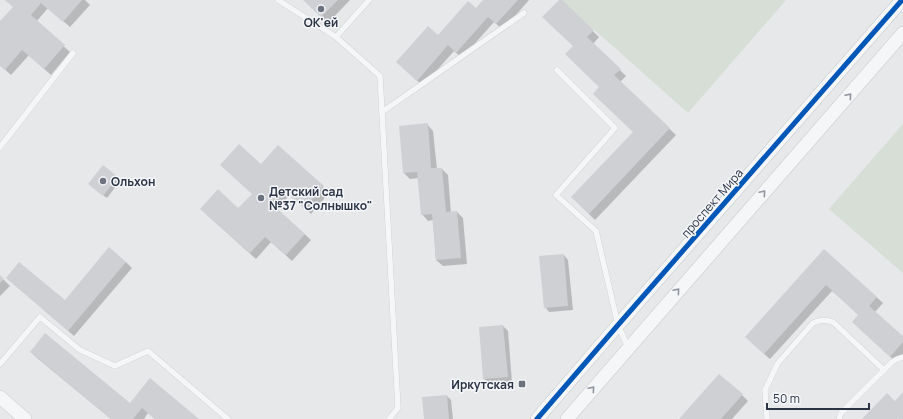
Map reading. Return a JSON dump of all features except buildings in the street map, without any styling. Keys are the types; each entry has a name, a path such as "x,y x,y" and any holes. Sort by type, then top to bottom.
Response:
{"street":[{"name":"проспект Мира","path":"537,419 902,0"},
{"path":"567,419 628,347 903,33"},
{"path":"0,397 25,419"}],"lane":[{"path":"278,0 336,37 380,76 398,408 389,419"},
{"path":"336,37 369,0"},
{"path":"382,112 524,13"},
{"path":"0,146 73,53"},
{"path":"557,70 615,128 556,195 596,231 618,325 628,347"},
{"path":"0,364 40,317 80,350 115,366 148,351 228,419"},
{"path":"767,419 765,390 778,363 813,323 820,320 833,322 884,370"},
{"path":"840,419 841,413 892,362 903,357"}],"shaded area":[{"path":"561,0 786,0 688,113"},
{"path":"903,124 903,273 829,209"}],"cycle path":[{"path":"537,419 902,0"}],"place":[{"name":"ОК'ей","path":"321,9"},
{"name":"Ольхон","path":"103,181"},
{"name":"Детский сад №37 \"Солнышко\"","path":"261,198"},
{"name":"Иркутская","path":"522,384"}]}
